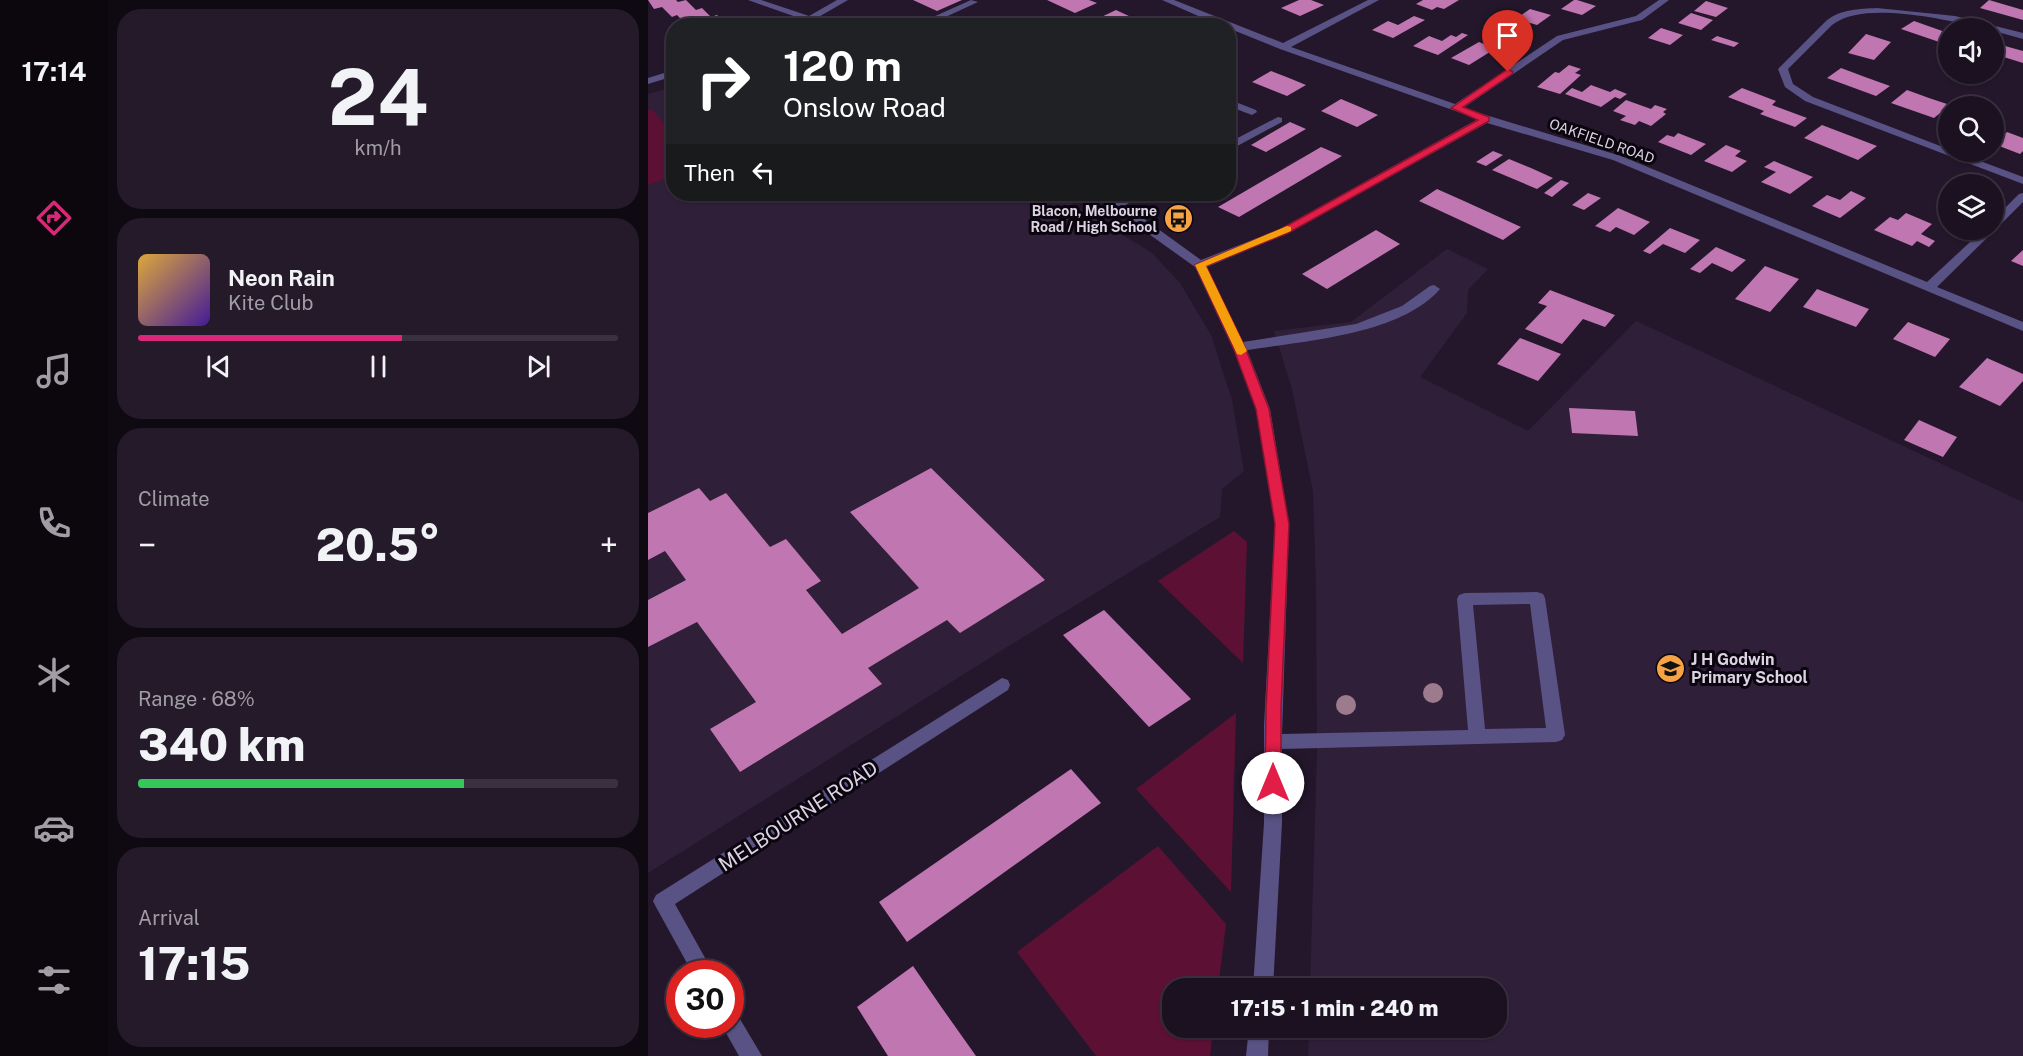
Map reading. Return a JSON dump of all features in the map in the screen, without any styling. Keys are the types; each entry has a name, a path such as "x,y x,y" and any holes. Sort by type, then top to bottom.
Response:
{"street":[{"path":"752,0 807,18"},
{"path":"812,18 844,0"},
{"name":"OAKFIELD ROAD","path":"1166,0 1203,18"},
{"path":"1283,47 1375,0"},
{"path":"1456,108 1560,38 1639,18 1665,0"},
{"path":"936,18 974,2"},
{"path":"2023,36 1921,6 1888,4 1857,8 1836,16 1783,69 1789,85 1809,99 2023,181"},
{"name":"OAKFIELD ROAD","path":"1236,31 1486,119 1617,158 2023,327"},
{"path":"648,81 666,75"},
{"path":"1236,105 1252,112"},
{"path":"1200,265 1284,231 1486,119"},
{"path":"1236,144 1278,120"},
{"path":"2004,215 2023,196"},
{"path":"1112,201 1200,265 1239,347 1263,409 1282,524 1273,742 1274,823 1264,978"},
{"path":"1117,204 1124,201"},
{"path":"1929,287 1978,240"},
{"path":"1239,347 1359,328 1406,309 1434,289"},
{"path":"1273,742 1477,737 1556,735 1537,597 1465,599 1477,737"},
{"name":"MELBOURNE ROAD","path":"696,960 663,901 1002,685"},
{"path":"740,1038 750,1056"},
{"path":"1257,1056 1258,1038"}],"shaded area":[{"path":"666,89 666,201 1067,201 1152,253 1180,283 1211,335 1232,400 1244,471 1222,489 1220,517 1007,647 648,873 648,94"},
{"path":"652,109 666,126 666,179 648,185 648,110"},
{"name":"J H Godwin Primary School","path":"1447,249 1488,269 1468,290 1467,313 1420,377 1528,431 1636,321 2023,502 2023,1056 1308,1056 1309,1038 1507,1038 1507,978 1310,978 1317,753 1313,491 1292,389 1274,331 1351,322"},
{"path":"1234,531 1247,542 1243,663 1158,581"},
{"path":"1236,713 1231,892 1136,789"},
{"path":"1158,846 1226,924 1219,978 1162,978 1162,1038 1212,1038 1210,1056 1096,1056 1017,952"}],"building":[{"path":"648,0 676,0 678,2 686,0 696,10 702,8 711,17 717,15 720,18 680,18 677,15 672,17 662,7 654,9"},
{"path":"913,0 962,0 937,11"},
{"path":"1047,0 1089,0 1097,3 1075,13"},
{"path":"1299,0 1311,0 1324,5 1300,16 1281,8"},
{"path":"1423,0 1459,0 1444,9 1437,7 1432,10 1416,4"},
{"path":"1574,0 1596,6 1582,15 1561,9"},
{"path":"1989,0 2023,10 2023,20 1980,8"},
{"path":"1706,1 1728,8 1716,17 1694,11"},
{"path":"1530,9 1551,15 1537,25 1516,19"},
{"path":"1116,10 1134,18 1099,18"},
{"path":"1691,13 1713,20 1701,30 1678,23"},
{"path":"1414,16 1425,20 1393,38 1372,30 1388,21 1398,25"},
{"path":"1914,21 1938,29 1938,42 1901,29"},
{"path":"1661,28 1683,35 1670,45 1648,38"},
{"path":"1462,33 1468,35 1438,55 1413,46 1429,36 1442,41 1451,35 1456,37"},
{"path":"1866,34 1891,42 1874,60 1848,53"},
{"path":"1717,36 1739,43 1734,47 1711,40"},
{"path":"1479,42 1486,45 1491,42 1501,45 1469,65 1451,58"},
{"path":"2004,46 2023,51 2023,63 2004,57"},
{"path":"1569,65 1581,69 1575,73 1581,75 1560,94 1537,87 1555,72 1559,73"},
{"path":"1841,68 1890,86 1876,96 1827,78"},
{"path":"1271,71 1306,85 1287,96 1252,82"},
{"path":"1591,85 1610,92 1615,89 1627,94 1620,99 1615,97 1601,107 1565,94 1572,88 1582,92"},
{"path":"1742,88 1776,101 1772,105 1807,118 1795,127 1760,114 1764,111 1728,97"},
{"path":"1907,90 1938,101 1938,115 1934,118 1891,103"},
{"path":"1341,99 1378,115 1357,127 1321,111"},
{"path":"1626,100 1651,109 1655,105 1667,109 1663,112 1666,114 1651,126 1639,121 1635,125 1620,120 1626,116 1613,111"},
{"path":"1290,122 1306,129 1266,152 1251,145"},
{"path":"1822,125 1877,146 1858,160 1804,138"},
{"path":"2007,132 2023,138 2023,151 2020,154 2004,148 2004,135"},
{"path":"1678,133 1706,144 1691,155 1658,142 1667,135 1674,137"},
{"path":"1726,145 1741,151 1735,156 1747,161 1732,172 1704,161"},
{"path":"1321,147 1342,156 1239,217 1218,207 1228,201 1236,201 1236,197"},
{"path":"1493,151 1503,155 1486,166 1476,162"},
{"path":"1509,159 1553,178 1537,189 1492,170"},
{"path":"1774,161 1813,177 1790,194 1761,182 1776,172 1764,167"},
{"path":"1561,180 1569,183 1552,197 1544,193"},
{"path":"1437,189 1521,227 1503,240 1419,201"},
{"path":"1851,191 1866,198 1840,218 1812,206 1827,195 1840,200"},
{"path":"1588,193 1601,198 1584,210 1572,205"},
{"path":"1618,208 1650,222 1634,235 1616,227 1610,232 1595,226"},
{"path":"1906,213 1932,224 1921,234 1935,241 1929,247 1917,241 1912,246 1874,230 1890,217 1898,220"},
{"path":"1670,228 1700,240 1685,253 1663,244 1650,254 1643,251"},
{"path":"1376,230 1400,244 1327,289 1302,274"},
{"path":"1716,247 1746,260 1732,272 1712,263 1700,273 1690,269"},
{"path":"2023,250 2023,266 2011,261"},
{"path":"1765,266 1799,279 1770,312 1735,299"},
{"path":"1817,289 1869,309 1856,327 1803,307"},
{"path":"1550,290 1615,315 1605,327 1583,319 1562,344 1525,329 1547,306 1538,303"},
{"path":"1908,322 1950,339 1935,357 1893,339"},
{"path":"1520,338 1561,354 1538,381 1497,364"},
{"path":"1987,358 2023,374 2023,381 2000,406 1959,387"},
{"path":"1569,408 1635,411 1638,436 1572,433"},
{"path":"1919,420 1957,437 1943,457 1904,440"},
{"path":"931,468 1045,580 960,633 947,620 868,668 882,684 740,772 710,729 756,702 697,622 648,647 648,600 686,580 665,551 648,560 648,513 699,488 710,501 726,493 770,547 786,539 821,581 806,590 842,634 919,588 850,512"},
{"path":"1104,610 1191,699 1149,727 1063,635"},
{"path":"1071,769 1101,803 907,942 879,902"},
{"path":"913,966 976,1056 888,1056 857,1007"}],"slow traffic":[{"path":"1241,351 1200,265 1287,229"}],"place":[{"name":"Blacon, Melbourne Road / High School","path":"1178,219"},
{"name":"J H Godwin Primary School","path":"1670,668"}],"route":[{"path":"1273,783 1273,710 1282,524 1263,409 1239,347 1200,265 1284,231 1486,119 1456,108 1508,72"}]}
